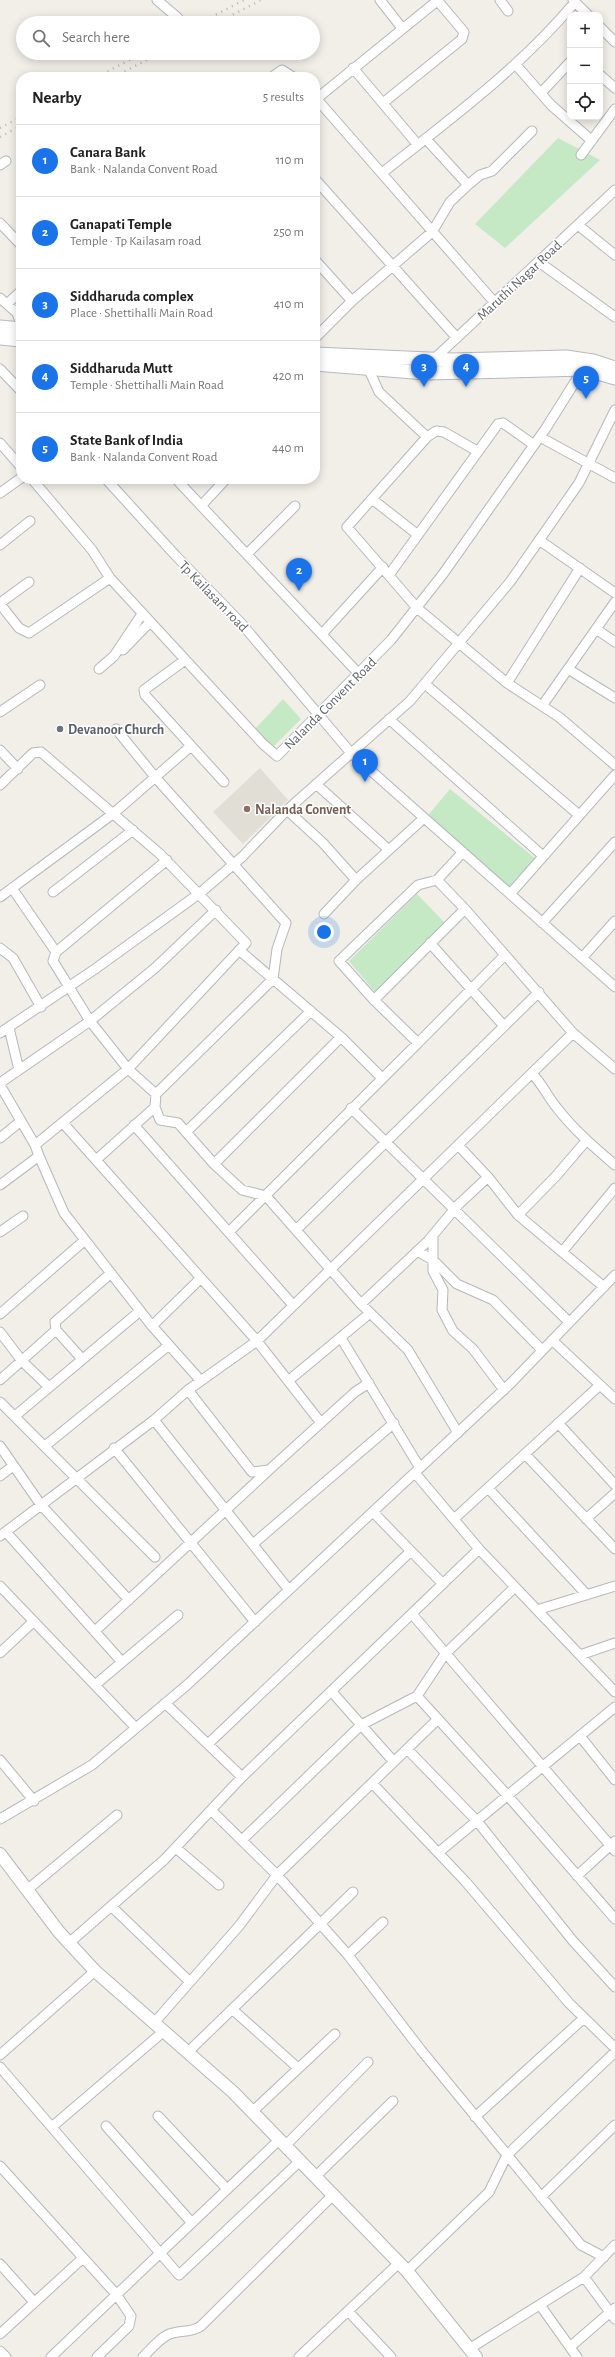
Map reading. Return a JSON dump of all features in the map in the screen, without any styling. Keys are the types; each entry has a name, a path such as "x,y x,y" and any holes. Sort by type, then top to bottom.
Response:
{"main road":[{"path":"0,327 16,329"},
{"path":"0,338 16,340"},
{"path":"320,354 434,359 566,357 586,364 615,378"},
{"path":"320,365 369,370 426,373 586,364 615,368"}],"street":[{"path":"158,0 176,16"},
{"path":"380,0 402,28"},
{"path":"320,96 437,0 464,32 462,39 383,103"},
{"path":"500,0 508,11"},
{"path":"382,173 516,65 551,30 574,1 585,12"},
{"path":"603,30 615,42"},
{"path":"516,65 541,94 592,140"},
{"path":"541,94 567,65"},
{"path":"353,68 418,145"},
{"path":"603,78 615,88"},
{"path":"320,103 495,303"},
{"path":"581,155 615,109"},
{"path":"320,333 352,301 432,232 450,202 468,184 480,175 492,171 532,131"},
{"path":"426,139 468,184"},
{"path":"320,185 457,338"},
{"name":"Maruthi Nagar Road","path":"426,373 434,359 615,190"},
{"path":"0,223 16,240"},
{"path":"578,225 615,255"},
{"path":"539,262 615,317"},
{"path":"320,266 352,301"},
{"path":"16,294 3,301 16,312"},
{"name":"Nalanda Convent Road","path":"36,484 92,550 110,578 263,744 277,756 320,715 359,674 391,640 417,608 443,574 540,437 586,364"},
{"path":"0,369 16,386"},
{"path":"369,370 379,392 427,437"},
{"path":"0,1033 68,988 200,893 233,865 287,810 389,719 425,684 510,582 590,465 611,429 615,410"},
{"path":"390,575 498,424 503,423 534,445"},
{"path":"478,451 444,432 436,431 427,437 347,527 417,608 460,642 507,683 559,717 615,765"},
{"path":"540,437 615,478"},
{"path":"1,446 16,462"},
{"path":"0,493 16,482"},
{"name":"Tp Kailasam road","path":"111,484 176,556 241,623 351,753 615,987"},
{"path":"181,484 359,674"},
{"path":"201,506 221,484"},
{"path":"372,499 418,535"},
{"path":"247,554 295,506"},
{"path":"0,545 30,521"},
{"path":"539,540 615,593"},
{"path":"322,634 383,567"},
{"path":"507,683 580,568"},
{"path":"28,582 0,604 19,628 29,634 110,578"},
{"path":"542,706 615,602"},
{"path":"99,669 114,656 142,614"},
{"path":"118,655 150,622"},
{"path":"596,630 615,642"},
{"path":"185,660 144,690 145,695 224,782"},
{"path":"568,669 615,698"},
{"path":"425,684 579,815"},
{"path":"1,708 40,685"},
{"path":"389,719 543,856"},
{"path":"116,729 155,777 286,923 277,949 273,979 156,1094 155,1107 160,1120 178,1123 214,1164 242,1190 266,1196 361,1304 408,1350 458,1433"},
{"path":"0,897 114,813 191,746"},
{"path":"0,750 18,769"},
{"path":"0,786 33,753 40,752 114,813 167,860 216,910 246,944 128,1069 35,1145"},
{"path":"510,894 615,775"},
{"path":"316,784 389,850"},
{"path":"287,810 323,843 356,880"},
{"path":"324,914 356,880 424,818"},
{"path":"53,892 133,830"},
{"path":"542,923 615,842"},
{"path":"418,1042 374,1000 339,961 418,885 437,880 463,852"},
{"path":"156,1094 128,1069 90,1021 68,988 53,961 56,952 167,860"},
{"path":"437,880 539,992 573,1033 615,1069"},
{"path":"12,888 56,952"},
{"path":"374,1000 465,909"},
{"path":"202,1381 152,1326 85,1240 60,1205 35,1145 0,1084 90,1021 155,968 216,910"},
{"path":"582,958 615,922"},
{"path":"430,943 504,1026"},
{"path":"0,948 13,958 40,1007"},
{"path":"239,950 341,1036 381,1077"},
{"path":"229,1232 266,1196 381,1077 505,955"},
{"path":"296,1230 539,992"},
{"path":"186,1132 311,1011"},
{"path":"9,1028 20,1070"},
{"path":"122,1662 95,1631 3,1534 114,1448 154,1420 188,1390 257,1340 573,1033"},
{"path":"214,1164 341,1036"},
{"path":"532,1072 546,1089 556,1107 586,1141 615,1165"},
{"path":"96,1160 155,1107"},
{"path":"351,1108 569,1322"},
{"path":"0,1138 21,1121"},
{"path":"63,1123 257,1340 321,1423"},
{"path":"134,1125 293,1305"},
{"path":"518,1215 556,1176 586,1141"},
{"path":"458,1145 488,1177 518,1215 604,1286"},
{"path":"0,1186 39,1156"},
{"path":"361,1304 433,1236 455,1209 488,1177"},
{"path":"562,1252 615,1188"},
{"path":"0,1232 23,1216"},
{"path":"433,1236 433,1271 443,1290 442,1310 453,1331 473,1350 504,1390"},
{"path":"0,1314 85,1240"},
{"path":"418,1251 433,1260 457,1284 493,1300 542,1350"},
{"path":"82,1359 56,1330 55,1322 60,1316 111,1273"},
{"path":"0,1819 34,1801 92,1765 165,1704 504,1390 615,1275"},
{"path":"152,1326 201,1278"},
{"path":"443,1290 457,1284"},
{"path":"15,1416 140,1311"},
{"path":"288,1381 370,1313"},
{"path":"0,1380 56,1330"},
{"path":"0,1332 22,1361 48,1387"},
{"path":"341,1338 394,1423 417,1471 454,1519 515,1587 615,1692"},
{"path":"552,1340 615,1399"},
{"path":"45,1446 169,1345"},
{"path":"95,1631 268,1470 355,1392 369,1383"},
{"path":"454,1519 600,1385"},
{"path":"188,1390 252,1472 268,1470"},
{"path":"0,1402 77,1477 154,1557"},
{"path":"154,1420 289,1590"},
{"path":"253,1544 394,1423"},
{"path":"558,1424 615,1485"},
{"path":"0,1446 41,1505 129,1600"},
{"path":"114,1448 255,1622"},
{"path":"525,1454 615,1549"},
{"path":"0,1476 13,1466"},
{"path":"488,1488 587,1595"},
{"path":"586,1519 615,1493"},
{"path":"373,1512 443,1584"},
{"path":"69,1943 164,1860 242,1777 332,1692 479,1548"},
{"path":"208,1744 411,1551"},
{"path":"0,1586 135,1728"},
{"path":"537,1610 615,1586"},
{"path":"242,1840 361,1725 417,1696 445,1654 515,1587"},
{"path":"412,1614 542,1768 614,1846 577,1876"},
{"path":"95,1685 178,1615"},
{"path":"0,1653 34,1621"},
{"path":"580,1655 615,1643"},
{"path":"332,1692 394,1762"},
{"path":"417,1696 508,1796 615,1920"},
{"path":"165,1704 242,1777"},
{"path":"439,1852 615,1707"},
{"path":"154,2023 239,1926 277,1875 438,1719"},
{"path":"580,1736 615,1780"},
{"path":"407,1749 477,1821 573,1941 615,1987"},
{"path":"0,1760 34,1801"},
{"path":"372,1783 439,1852 584,2018 615,2048"},
{"path":"211,1810 277,1875 348,1955 421,2050 581,2245 604,2257"},
{"path":"27,1890 117,1815"},
{"path":"176,1848 219,1885"},
{"path":"0,1854 69,1943 95,1971 188,2052 252,2112 403,2267 473,2353 540,2305 584,2277 615,2245"},
{"path":"188,2052 353,1892"},
{"path":"111,1906 190,1982"},
{"path":"348,1955 383,1922"},
{"path":"0,2055 95,1971"},
{"path":"232,2009 298,2068"},
{"path":"476,2117 584,2018"},
{"path":"53,2126 164,2031"},
{"path":"252,2112 335,2034"},
{"path":"299,2357 348,2311 403,2267 489,2192 507,2155 615,2052"},
{"path":"51,2357 227,2189 282,2143 368,2062"},
{"path":"0,2067 53,2126 179,2275 300,2161"},
{"path":"315,2177 393,2101"},
{"path":"158,2116 227,2189"},
{"path":"541,2197 615,2125"},
{"path":"106,2126 192,2223"},
{"path":"0,2166 129,2310 132,2320 129,2326 97,2357"},
{"path":"143,2357 173,2332 193,2332 333,2195"},
{"path":"0,2334 83,2258"},
{"path":"0,2264 34,2302"},
{"path":"570,2347 613,2313 584,2277"},
{"path":"540,2305 577,2357"},
{"path":"348,2311 391,2357"},
{"path":"0,2351 6,2357"}],"shaded area":[{"name":"Nalanda Convent","path":"260,768 288,800 243,844 213,812"}],"green space":[{"path":"558,138 600,160 505,248 475,224"},
{"path":"283,699 301,719 272,748 255,729"},
{"path":"450,789 536,859 511,889 425,819"},
{"path":"417,894 446,924 375,992 349,961"}],"railway":[{"path":"213,16 244,0"},
{"path":"230,16 261,0"},
{"path":"107,72 130,60"},
{"path":"124,72 147,60"},
{"path":"0,128 16,120"},
{"path":"0,137 16,129"}],"place":[{"name":"Siddharuda complex","path":"424,387"},
{"name":"Siddharuda Mutt","path":"466,387"},
{"name":"State Bank of India","path":"586,399"},
{"name":"Ganapati Temple","path":"299,591"},
{"name":"Devanoor Church","path":"60,729"},
{"name":"Canara Bank","path":"365,782"},
{"name":"Nalanda Convent","path":"247,809"}]}
